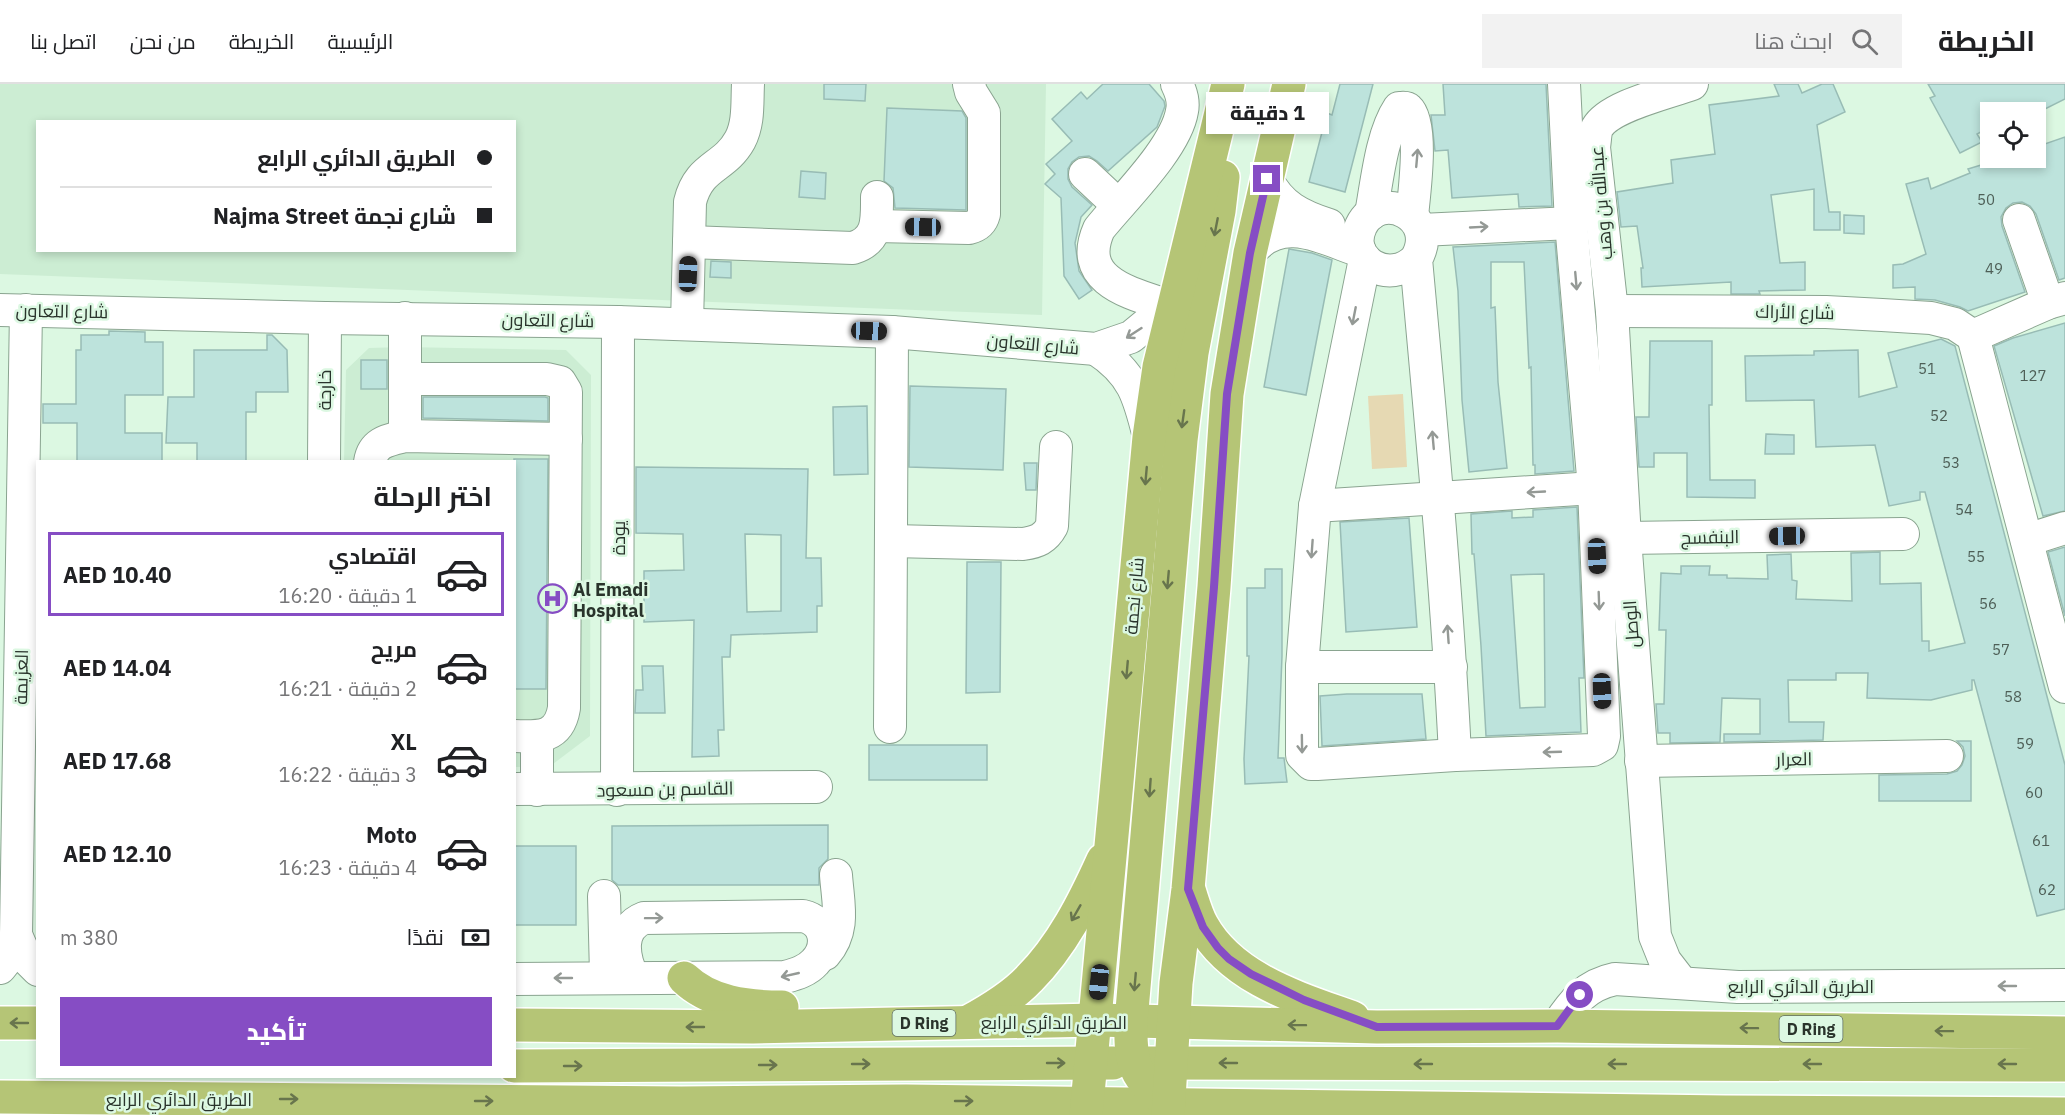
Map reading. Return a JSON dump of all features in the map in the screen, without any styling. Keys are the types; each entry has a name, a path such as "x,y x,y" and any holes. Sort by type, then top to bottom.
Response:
{"main road":[{"path":"1168,1109 1176,983 1188,889 1214,587 1227,394 1250,253 1289,84"},
{"path":"1132,1109 1131,1022 1181,440 1192,354 1220,211 1228,85"},
{"name":"شارع نجمة","path":"1086,1109 1149,437 1159,367 1228,85"},
{"path":"684,978 695,988 734,1003 760,1007 904,1008 954,1023 1009,997 1030,978 1062,937 1081,905 1111,842"},
{"path":"1188,889 1203,927 1229,959 1280,989 1377,1027"},
{"path":"1096,1020 1117,1038 1148,1086 1168,1109"},
{"name":"الطريق الدائري الرابع","path":"516,1025 753,1027 1096,1020 1377,1027 1557,1026 2065,1033"},
{"path":"0,1023 36,1023"},
{"path":"1086,1109 1100,1082 1156,1045 1173,1023"},
{"path":"516,1066 1171,1062 2065,1065"},
{"path":"0,1090 79,1078"},
{"name":"الطريق الدائري الرابع","path":"0,1097 681,1103 920,1108 2065,1114"}],"street":[{"path":"687,324 690,202 693,191 705,172 725,159 740,140 747,117 748,84"},
{"path":"689,243 853,248 868,240 876,211 969,228 975,226 984,214 984,113 971,92 969,84"},
{"path":"1172,311 1107,280 1099,272 1093,251 1094,239 1099,229 1171,138 1182,113 1182,97 1177,84"},
{"path":"1398,84 1402,120 1418,148 1416,235 1451,667 1455,755"},
{"path":"1412,84 1402,120 1384,149 1364,240 1315,506 1302,667 1302,755 1311,764 1455,755 1593,750 1602,745 1604,736 1594,488 1571,223 1564,84"},
{"name":"عبدالله بن وهب","path":"1612,311 1595,166 1594,147 1597,129 1608,116 1624,108 1692,84"},
{"path":"1085,174 1118,205"},
{"path":"1267,179 1278,197 1294,211 1364,240"},
{"path":"1381,209 1402,210 1416,235 1402,269 1386,271 1370,265 1364,240 1381,209"},
{"path":"2019,220 2057,301 1973,336 2065,687"},
{"path":"1416,235 1571,223"},
{"path":"1250,253 1264,238 1273,234 1294,231 1364,240"},
{"name":"شارع التعاون","path":"13,310 687,324 892,332 1096,349 1131,337 1148,323 1172,311"},
{"name":"العزيمة","path":"0,968 12,952 16,935 28,788 10,678 30,593 13,310"},
{"name":"شارع الأراك","path":"1612,311 1826,312 1931,318 1955,324 1973,336"},
{"name":"الوصل","path":"1612,311 1625,538 1655,936 1665,961 1682,983"},
{"name":"خارجة","path":"324,460 325,318"},
{"path":"405,318 405,436"},
{"name":"يودة","path":"617,790 618,322"},
{"path":"890,728 892,332"},
{"name":"شارع التعاون","path":"1096,349 1125,373 1134,388 1149,437"},
{"path":"405,380 555,380 564,386 566,392 564,708 563,717 552,732 526,736 526,789"},
{"path":"370,460 376,446 384,441 405,436 566,439"},
{"path":"892,541 1023,544 1041,540 1052,526 1056,447"},
{"path":"1315,506 1594,488"},
{"path":"2027,540 2065,528"},
{"name":"البنفسج","path":"1625,538 1903,534"},
{"path":"1302,667 1451,667"},
{"name":"العرار","path":"1641,761 1947,756"},
{"name":"القاسم بن مسعود","path":"526,789 816,787"},
{"path":"516,979 617,963 684,978 785,977 802,972 826,954 837,935 839,920 836,875"},
{"path":"604,896 617,963"},
{"path":"617,963 631,926 644,918 803,916 819,924 824,935 824,944 817,960"},
{"name":"العزيمة","path":"16,935 26,958 36,968"},
{"path":"1628,980 1643,959 1655,936"},
{"path":"0,974 36,975"},
{"name":"الطريق الدائري الرابع","path":"1557,1026 1571,1005 1590,987 1608,981 1628,980 1738,987 2065,986"},
{"name":"الطريق الدائري الرابع","path":"644,1115 681,1103"}],"shaded area":[{"path":"0,84 1046,84 1042,315 0,274"},
{"name":"Al Emadi Hospital","path":"369,348 566,350 591,375 590,736 549,767 516,767 516,460 344,460 346,370"},
{"path":"1403,394 1407,467 1372,469 1368,396"}],"building":[{"path":"824,84 866,84 865,101 824,99"},
{"path":"1103,84 1149,84 1164,101 1165,106 1157,127 1108,171 1089,156 1079,157 1068,169 1068,179 1072,187 1092,205 1081,217 1075,243 1079,271 1092,290 1079,299 1064,276 1061,198 1045,184 1055,174 1046,164 1072,141 1052,119 1081,92 1087,99"},
{"path":"1340,84 1373,84 1345,192 1309,182 1327,113 1332,115"},
{"path":"1443,84 1546,84 1552,206 1519,207 1518,194 1452,198 1448,150 1435,151 1431,115 1445,115"},
{"path":"1774,84 1798,84 1802,93 1822,84 1833,84 1845,112 1817,125 1829,212 1840,212 1840,230 1814,230 1814,189 1771,195 1780,263 1805,262 1805,290 1731,294 1731,282 1642,287 1641,268 1643,268 1637,226 1621,227 1617,192 1673,183 1671,160 1715,154 1709,105 1779,96"},
{"path":"1928,84 2065,84 2065,99 2046,108 2046,102 1980,102 1980,132 1977,134 1980,143 1960,153 1930,98 1935,96"},
{"path":"887,108 962,111 966,118 966,210 895,208 893,188 884,181"},
{"path":"2065,137 2065,278 2059,280 2036,214 2030,206 2022,202 2013,203 2006,208 2001,217 2025,292 1968,311 1935,300 1915,299 1915,287 1893,288 1893,265 1903,264 1926,254 1906,184 1928,178 1931,189 1970,173 1968,169 1980,165 1980,168 2046,168 2046,144"},
{"path":"801,171 826,173 825,199 799,197"},
{"path":"1844,215 1864,216 1864,234 1844,233"},
{"path":"1555,242 1574,471 1535,474 1524,262 1491,262 1491,308 1495,307 1498,382 1507,468 1469,472 1462,400 1458,291 1453,247"},
{"path":"1289,249 1312,253 1332,260 1306,395 1264,387"},
{"path":"711,261 731,262 731,278 710,277"},
{"path":"2065,323 2065,511 2043,516 1994,346"},
{"path":"109,331 145,332 145,342 163,342 163,395 125,395 125,433 162,433 162,460 77,460 77,423 43,423 43,404 76,404 76,350 81,350 81,335 109,335"},
{"path":"267,335 272,335 287,350 288,392 256,392 256,412 246,412 246,460 197,460 197,443 166,443 168,397 194,397 194,350 267,350"},
{"path":"1941,339 1955,346 2065,765 2065,909 2037,916 1974,680 1972,680 1972,690 1931,700 1867,698 1868,673 1836,673 1836,680 1788,680 1789,722 1824,722 1823,740 1724,742 1724,734 1760,734 1760,699 1722,698 1720,742 1670,743 1670,733 1658,733 1656,704 1664,704 1666,630 1659,630 1661,573 1681,574 1681,566 1710,566 1709,575 1727,575 1727,578 1768,579 1767,555 1791,554 1792,580 1797,581 1796,599 1852,601 1851,553 1880,552 1880,584 1921,583 1922,641 1929,641 1929,651 1965,643 1925,492 1920,492 1920,500 1889,506 1875,445 1816,447 1814,400 1746,401 1745,356 1814,355 1814,351 1858,350 1859,397 1897,387 1888,353"},
{"path":"1650,341 1712,341 1712,405 1709,405 1710,480 1755,480 1755,498 1687,497 1687,453 1654,453 1654,467 1639,467 1636,417 1649,417"},
{"path":"361,360 387,360 387,389 361,389"},
{"path":"910,386 1006,389 1003,470 909,467"},
{"path":"423,397 545,397 548,398 548,421 423,418"},
{"path":"867,406 868,474 834,475 833,407"},
{"path":"1766,434 1794,435 1794,454 1765,454"},
{"path":"548,459 546,689 516,689 516,460 514,460"},
{"path":"1024,463 1037,463 1036,490 1026,490"},
{"path":"636,467 808,469 806,558 821,558 822,606 817,606 817,632 731,635 730,657 722,657 724,730 718,730 719,756 692,757 694,620 644,622 644,571 684,570 683,534 636,533","holes":["745,534 781,535 781,611 747,612"]},
{"path":"1577,507 1584,678 1579,678 1581,732 1486,736 1471,514 1512,511 1512,518 1533,517 1533,510","holes":["1544,574 1545,707 1520,708 1511,575"]},
{"path":"1409,518 1417,627 1346,632 1340,522"},
{"path":"2065,547 2065,616 2048,552"},
{"path":"967,562 1001,562 1000,692 966,693"},
{"path":"1265,569 1282,569 1282,656 1278,758 1284,758 1287,782 1245,784 1249,656 1247,656 1247,588 1265,588"},
{"path":"642,666 663,666 665,713 635,713 636,690 643,690"},
{"path":"1422,694 1426,739 1322,746 1320,696"},
{"path":"1957,741 1971,741 1971,801 1879,801 1879,775 1947,774 1957,771 1965,756 1963,747"},
{"path":"869,745 987,745 987,780 869,780"},
{"path":"828,825 828,859 819,868 819,885 618,885 612,880 612,826"},
{"path":"516,846 576,846 576,925 516,925"}],"place":[{"name":"Al Emadi Hospital","path":"552,599"}],"route":[{"path":"1267,179 1250,253 1227,394 1214,587 1188,889 1198,917 1218,948 1229,959 1251,974 1304,1000 1377,1027 1557,1026 1580,995"}]}
